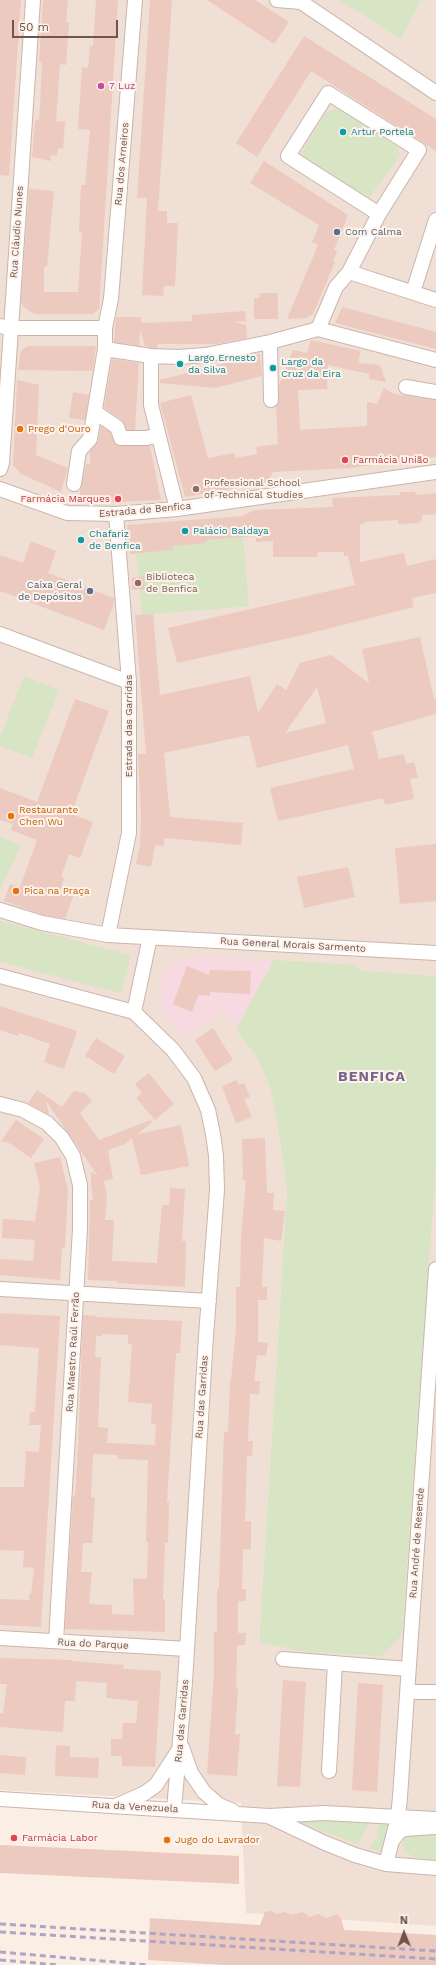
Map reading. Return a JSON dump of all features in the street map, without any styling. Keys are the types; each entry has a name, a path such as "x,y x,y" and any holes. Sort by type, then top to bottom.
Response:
{"street":[{"name":"Rua Cláudio Nunes","path":"1,466 5,327 33,0"},
{"name":"Rua dos Arneiros","path":"105,349 105,328 111,299 135,0"},
{"path":"277,0 301,1 436,93"},
{"path":"318,329 336,287 348,272 379,214 419,150 328,93 288,156 379,214"},
{"path":"413,292 436,220"},
{"path":"348,272 436,300"},
{"path":"5,327 105,328"},
{"path":"74,484 79,451 90,439 105,349 151,356 179,357 205,355 270,342 318,329 436,360"},
{"path":"270,342 272,400"},
{"path":"151,356 151,405 176,509"},
{"path":"406,388 436,392"},
{"path":"95,412 117,427 121,438 147,438 158,435"},
{"name":"Estrada de Benfica","path":"0,489 67,513 116,514 176,509 436,472"},
{"name":"Estrada das Garridas","path":"108,935 129,832 130,682 116,514"},
{"path":"0,634 130,682"},
{"name":"Rua General Morais Sarmento","path":"0,910 42,923 108,935 436,953"},
{"path":"0,976 134,1012 150,937"},
{"name":"Rua das Garridas","path":"134,1012 173,1050 194,1078 208,1110 216,1156 217,1190 208,1301 181,1745 174,1809"},
{"name":"Rua Maestro Raúl Ferrão","path":"0,1104 23,1110 46,1123 62,1138 73,1156 80,1185 76,1293 56,1641"},
{"name":"Rua André de Resende","path":"386,1864 398,1816 406,1692 429,1457 436,1269"},
{"path":"0,1289 208,1301"},
{"name":"Rua do Parque","path":"0,1638 187,1649"},
{"path":"283,1659 408,1669"},
{"path":"329,1771 335,1663"},
{"path":"406,1692 436,1692"},
{"path":"117,1806 145,1793 156,1785 181,1745"},
{"path":"181,1745 190,1773 204,1792 219,1805 245,1815"},
{"name":"Rua da Venezuela","path":"0,1799 174,1809 245,1815 269,1816 324,1813 436,1819"},
{"name":"Rua da Venezuela","path":"269,1816 325,1843 386,1864 436,1868"},
{"path":"392,1841 398,1833 404,1829 436,1827"}],"shaded area":[{"path":"0,0 436,0 436,1926 246,1913 241,1803 0,1790","holes":["431,1001 259,1642 287,1190 277,1121 270,1088 258,1059 236,1029"]},
{"path":"197,956 274,960 236,1029 223,1011 184,1037 164,1016 161,1000 161,987 164,973 171,963"}],"green space":[{"path":"339,0 421,0 401,39"},
{"path":"338,108 396,146 401,155 367,200 299,158 326,112"},
{"path":"243,537 249,606 142,615 136,553 173,550 173,546 205,543 206,540"},
{"path":"24,676 59,690 32,758 0,746 0,737"},
{"path":"0,837 21,845 0,890"},
{"path":"0,921 131,955 121,993 0,962"},
{"path":"274,960 353,965 362,971 436,976 436,1164 402,1635 381,1656 307,1652 259,1642 287,1190 277,1121 270,1088 258,1059 236,1029"},
{"path":"303,1819 370,1823 358,1844 301,1823 300,1821"},
{"path":"379,1824 390,1824 384,1845 380,1851 368,1848 377,1837"},
{"path":"436,1833 436,1860 413,1857 405,1851 402,1844 405,1836"}],"building":[{"path":"0,0 21,0 9,176 0,175"},
{"path":"43,0 68,0 66,22 69,23 66,65 60,64 56,121 65,122 63,149 58,148 57,156 51,155 51,161 32,157 35,119 39,120 42,63 39,62"},
{"path":"96,0 118,0 99,309 93,314 35,314 23,306 21,302 29,189 54,191 47,267 44,267 44,292 78,292 82,233 79,232 81,185 85,185 90,130 78,129 82,67 88,68 90,46 93,46"},
{"path":"150,0 172,0 158,211 167,211 167,223 178,223 175,286 164,286 163,296 142,295 147,198 137,198"},
{"path":"207,0 255,0 289,22 274,44"},
{"path":"304,36 436,119 436,151 311,71 257,157 236,143"},
{"path":"264,161 348,215 334,250 337,251 333,262 335,262 313,314 306,318 287,319 318,245 312,242 319,225 250,183"},
{"path":"260,293 278,293 278,319 254,319 254,298 259,298"},
{"path":"342,307 436,332 436,349 335,323"},
{"path":"245,311 246,321 234,322 246,325 247,338 216,344 158,344 157,348 152,348 145,346 140,329 139,346 114,342 116,317 141,317 141,323 192,321 192,315"},
{"path":"311,340 361,351 358,363 380,365 386,382 369,379 369,374 328,365 327,389 298,390 300,430 367,426 367,402 377,404 384,388 394,394 436,400 436,457 350,468 273,472 268,482 185,497 160,403 191,395 208,458 234,453 235,458 257,454 256,447 278,444 276,407 279,400 279,385 293,350 307,353"},
{"path":"28,346 96,346 93,371 18,370 22,350"},
{"path":"260,354 262,376 215,388 160,383 160,380"},
{"path":"112,359 139,363 135,430 127,430 122,420 104,408"},
{"path":"17,380 39,385 36,455 68,468 61,492 21,474 13,465"},
{"path":"73,392 89,395 85,420 69,418"},
{"path":"101,426 110,432 117,445 150,446 161,500 80,504 80,490 86,464 90,464 90,451 98,441"},
{"path":"400,492 415,492 416,495 436,493 436,514 422,515 422,521 420,521 420,523 398,524 398,520 364,522 364,524 360,524 360,562 404,553 407,566 436,559 436,593 412,598 414,607 303,635 177,663 168,628 355,585 348,556 344,556 344,552 317,552 318,557 273,557 273,541 256,542 256,536 206,540 206,543 173,546 173,550 130,554 127,525 242,516 255,510 333,507 332,498 400,495"},
{"path":"31,541 56,551 48,573 114,598 114,603 104,630 0,591 0,555 23,563"},
{"path":"144,576 145,589 132,590 132,578"},
{"path":"153,614 160,695 250,676 258,713 277,684 286,690 300,663 331,655 369,683 362,649 420,637 434,699 436,698 436,714 372,732 379,759 404,754 406,764 414,762 418,778 410,779 414,799 385,805 383,798 278,821 270,788 354,769 348,745 257,768 249,735 164,753 170,817 243,823 241,845 164,838 164,846 155,845 151,867 136,864 140,845 141,816 138,754 146,754 135,615","holes":["317,687 326,723 285,733"]},
{"path":"75,699 109,711 71,814 93,822 80,858 69,854 61,877 64,878 60,892 73,897 65,919 44,915 4,901 10,884 20,887 37,840 11,830 13,824 0,820 0,788 37,802"},
{"path":"436,844 436,901 400,904 395,848"},
{"path":"348,867 355,897 304,908 297,877"},
{"path":"187,966 209,975 210,970 251,971 250,994 210,992 210,996 198,995 192,1012 173,1004"},
{"path":"0,1006 77,1031 64,1069 44,1062 50,1044 19,1033 18,1036 0,1030"},
{"path":"213,1028 233,1060 215,1071 195,1040"},
{"path":"96,1038 125,1056 114,1074 85,1056"},
{"path":"149,1073 174,1104 155,1120 136,1098 142,1093 135,1084"},
{"path":"237,1080 239,1085 244,1083 250,1097 244,1099 252,1117 236,1123 222,1086"},
{"path":"37,1090 62,1107 74,1091 85,1093 92,1101 80,1113 99,1140 151,1120 152,1122 138,1134 181,1125 189,1166 141,1175 132,1138 125,1144 108,1150 113,1179 104,1181 107,1197 105,1220 114,1220 112,1261 157,1263 162,1205 169,1205 170,1188 185,1189 182,1241 186,1241 185,1287 88,1280 90,1200 93,1200 91,1172 98,1176 46,1101 49,1115 28,1103"},
{"path":"16,1120 44,1139 31,1158 9,1143 1,1141"},
{"path":"265,1138 267,1193 274,1193 273,1210 285,1211 281,1241 264,1238 262,1287 267,1287 267,1300 258,1300 258,1342 268,1343 266,1356 257,1355 254,1381 260,1381 259,1394 250,1394 248,1441 253,1441 252,1456 247,1456 245,1521 251,1521 251,1549 243,1549 242,1589 246,1589 246,1601 238,1601 238,1633 246,1633 245,1645 237,1645 236,1687 238,1688 235,1734 240,1734 237,1776 207,1774 214,1674 214,1632 217,1632 217,1589 219,1589 224,1432 228,1432 230,1380 236,1328 236,1287 240,1287 241,1237 246,1180 243,1180 242,1139"},
{"path":"60,1157 68,1190 65,1248 62,1248 60,1280 0,1275 0,1259 33,1261 35,1240 2,1238 3,1219 35,1221 40,1187 34,1163"},
{"path":"0,1313 60,1316 41,1627 0,1625 0,1599 29,1600 34,1568 23,1567 24,1551 0,1550 0,1487 24,1487 26,1451 39,1452 41,1425 29,1425 30,1412 35,1412 39,1348 0,1345"},
{"path":"83,1315 96,1317 182,1321 180,1353 176,1353 167,1502 169,1502 168,1543 165,1543 163,1599 165,1599 165,1632 65,1629 73,1496 75,1496","holes":["102,1334 128,1335 128,1344 132,1344 128,1402 152,1404 151,1423 156,1424 155,1445 107,1443 108,1428 98,1427 101,1357 95,1357 96,1336 102,1336","93,1454 118,1455 118,1459 148,1460 146,1542 148,1542 147,1579 133,1578 134,1615 112,1614 112,1605 89,1604 92,1572 81,1572 83,1543 92,1543 95,1498 91,1497"]},
{"path":"0,1658 72,1660 124,1665 123,1669 161,1671 155,1767 122,1766 122,1756 111,1756 111,1739 122,1739 123,1723 136,1723 138,1701 106,1698 107,1683 76,1681 75,1701 65,1701 63,1732 0,1727 0,1713 3,1714 7,1684 0,1684"},
{"path":"283,1680 306,1682 300,1787 277,1786"},
{"path":"358,1683 383,1685 377,1792 352,1790"},
{"path":"56,1745 70,1746 70,1757 99,1758 98,1778 55,1776"},
{"path":"0,1755 26,1757 25,1775 0,1773"},
{"path":"0,1845 239,1856 239,1884 0,1873"},
{"path":"271,1911 277,1914 284,1912 291,1915 302,1912 310,1917 318,1914 326,1918 337,1914 341,1918 344,1930 436,1935 436,1965 223,1965 148,1960 150,1918 260,1925 265,1912"}],"railway":[{"path":"0,1924 436,1951"},
{"path":"0,1932 436,1959"},
{"path":"0,1952 149,1965"},
{"path":"0,1960 59,1965"}],"place":[{"name":"7 Luz","path":"101,86"},
{"name":"Artur Portela","path":"343,132"},
{"name":"Com Calma","path":"337,232"},
{"name":"Largo Ernesto da Silva","path":"180,364"},
{"name":"Largo da Cruz da Eira","path":"273,368"},
{"name":"Prego d'Ouro","path":"20,429"},
{"name":"Farmácia União","path":"345,460"},
{"name":"Professional School of Technical Studies","path":"196,489"},
{"name":"Farmácia Marques","path":"118,499"},
{"name":"Palácio Baldaya","path":"185,531"},
{"name":"Chafariz de Benfica","path":"81,540"},
{"name":"Biblioteca de Benfica","path":"138,583"},
{"name":"Caixa Geral de Depósitos","path":"90,591"},
{"name":"Restaurante Chen Wu","path":"11,816"},
{"name":"Pica na Praça","path":"16,891"},
{"name":"Farmácia Labor","path":"14,1838"},
{"name":"Jugo do Lavrador","path":"167,1840"}],"district":[{"name":"BENFICA","path":"372,1077"}]}
